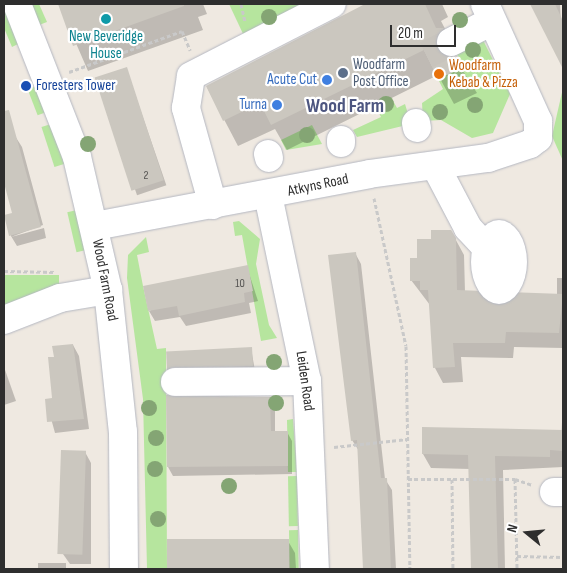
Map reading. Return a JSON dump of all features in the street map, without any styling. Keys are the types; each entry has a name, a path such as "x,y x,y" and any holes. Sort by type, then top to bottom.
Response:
{"street":[{"name":"Wood Farm Road","path":"17,4 50,79 77,158 95,226 108,290 122,414 124,569"},
{"path":"213,205 186,108 186,91 199,68 332,4"},
{"path":"451,42 483,16"},
{"name":"Atkyns Road","path":"95,226 268,195 369,174 436,167 488,158 538,138 529,94 483,16"},
{"path":"436,167 477,237"},
{"name":"Leiden Road","path":"268,195 307,381 313,447 315,569"},
{"path":"4,320 60,298 108,290"},
{"path":"176,382 307,381"}],"path":[{"path":"50,79 182,31 199,68"},
{"path":"369,174 406,346 410,569"},
{"path":"4,271 63,272"},
{"path":"313,447 408,440"},
{"path":"408,479 515,479 559,492"},
{"path":"452,479 453,569"},
{"path":"515,479 517,569"},
{"path":"517,556 563,557"}],"green space":[{"path":"28,4 39,4 47,22 39,25"},
{"path":"229,4 312,4 245,38"},
{"path":"4,5 20,43 12,47 4,28"},
{"path":"481,36 510,94 493,133 472,138 441,120 423,121 422,103 443,89 438,79 463,67 453,46"},
{"path":"36,86 46,112 38,115 28,89"},
{"path":"563,88 563,161 552,136"},
{"path":"391,97 397,108 405,104 411,124 357,137 353,130 381,117 375,105"},
{"path":"51,124 64,164 54,167 41,127"},
{"path":"312,125 322,144 286,150 281,140"},
{"path":"77,210 86,250 76,252 67,212"},
{"path":"239,221 260,239 256,264 269,325 277,338 261,341 242,235 235,236 233,222"},
{"path":"146,237 149,252 137,255 157,349 166,348 167,569 147,569 143,399 127,278 128,255"},
{"path":"4,275 59,275 59,286 4,309"},
{"path":"293,419 297,472 288,472 287,420"},
{"path":"288,476 297,476 298,526 289,526"},
{"path":"289,530 298,530 299,569 290,569"}],"building":[{"name":"New Beveridge House","path":"58,4 184,4 184,6 73,46"},
{"path":"365,4 425,4 436,28 444,28 435,41 437,50 450,58 458,56 463,67 438,79 424,50 271,125 260,103 223,121 206,86"},
{"path":"530,4 555,4 563,21 563,69"},
{"path":"127,67 164,180 131,191 95,78"},
{"path":"9,110 41,227 9,236 4,215 12,213 4,183 4,111"},
{"path":"431,230 451,230 456,238 457,290 563,294 559,333 506,332 505,343 453,343 455,367 433,368 428,290 420,290 420,281 410,281 410,258 417,258 417,239 431,239"},
{"path":"356,252 381,478 387,478 391,569 363,569 357,440 351,441 328,255"},
{"path":"248,265 253,291 244,293 245,302 179,316 177,306 148,311 143,286"},
{"path":"73,344 84,419 47,422 45,399 52,398 48,357 54,357 52,346"},
{"path":"252,347 253,366 167,370 166,352"},
{"path":"166,395 270,397 271,431 288,431 288,466 167,467"},
{"path":"422,427 563,430 563,451 550,450 550,457 495,456 498,569 471,569 468,455 422,454"},
{"path":"61,450 86,451 82,555 57,554"},
{"path":"167,539 289,539 289,569 167,569"}],"tunnel":[{"path":"426,55 451,42"}],"place":[{"name":"New Beveridge House","path":"106,19"},
{"name":"Woodfarm Post Office","path":"343,73"},
{"name":"Woodfarm Kebab & Pizza","path":"439,74"},
{"name":"Acute Cut","path":"327,80"},
{"name":"Foresters Tower","path":"26,86"},
{"name":"Turna","path":"277,105"}],"district":[{"name":"Wood Farm","path":"345,106"}]}
